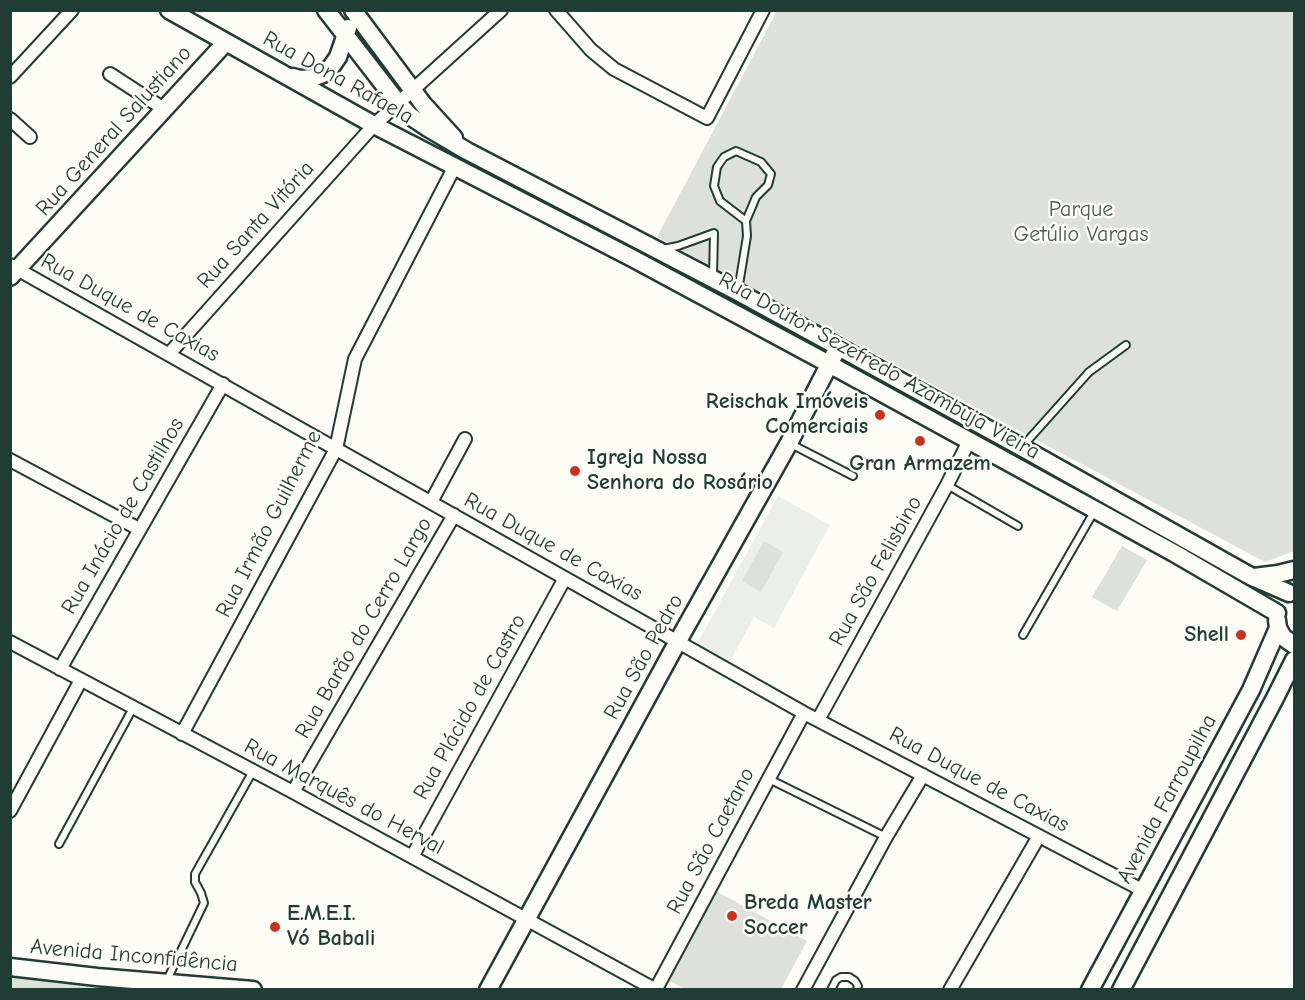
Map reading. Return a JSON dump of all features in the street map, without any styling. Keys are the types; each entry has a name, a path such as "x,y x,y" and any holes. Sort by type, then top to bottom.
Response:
{"main road":[{"name":"Rua Dona Rafaela","path":"169,10 374,125 455,166"},
{"name":"Rua Doutor Sezefredo Azambuja Vieira","path":"326,10 410,116 467,151 738,292 1021,447 1251,577 1292,592"},
{"name":"Rua Doutor Sezefredo Azambuja Vieira","path":"353,11 412,91 467,151"},
{"path":"289,76 300,79 312,78 332,67 338,57 353,11"},
{"name":"Rua General Salustiano","path":"13,270 226,42"},
{"name":"Rua Doutor Sezefredo Azambuja Vieira","path":"455,166 829,364 1174,553 1277,620 1283,637 1294,645"},
{"name":"Rua São Pedro","path":"488,990 789,443 838,347"},
{"path":"1251,577 1294,570"},
{"name":"Avenida Farroupilha","path":"1090,990 1251,690 1277,620 1281,602 1292,592"},
{"path":"1121,990 1294,660"},
{"path":"1275,698 1294,686"},
{"name":"Avenida Inconfidência","path":"10,967 253,990"}],"street":[{"path":"10,77 72,10"},
{"name":"Rua Santa Vitória","path":"169,354 374,125 501,10"},
{"path":"556,10 591,50 614,69 707,118 763,10"},
{"path":"110,74 164,109"},
{"path":"10,119 30,137"},
{"name":"Rua Irmão Guilherme","path":"182,734 336,449 355,359 455,166"},
{"name":"Rua Duque de Caxias","path":"13,270 223,384 818,720 1144,891"},
{"name":"Rua Inácio de Castilhos","path":"60,669 223,384"},
{"path":"431,502 465,440"},
{"name":"Rua São Felisbino","path":"818,720 969,441"},
{"path":"10,460 139,529"},
{"name":"Rua Barão do Cerro Largo","path":"293,792 454,515"},
{"name":"Rua Plácido de Castro","path":"412,857 565,578"},
{"name":"Rua Marquês do Herval","path":"10,642 656,989"},
{"path":"10,811 81,680"},
{"name":"Rua São Caetano","path":"656,989 804,712"},
{"path":"803,990 886,837 923,775"},
{"path":"950,990 1039,836"}],"lane":[{"path":"738,292 747,236 746,220 756,197 768,185 771,174 761,162 736,151 724,157 717,167 714,186 720,201 746,220"},
{"path":"658,250 678,246 714,233 713,280"},
{"path":"1021,447 1089,372 1126,345"},
{"path":"789,443 853,476"},
{"path":"947,485 1018,526"},
{"path":"1023,635 1095,510"},
{"path":"59,844 133,708"},
{"path":"166,982 204,903 195,882 195,874 253,771"},
{"path":"768,779 886,837"},
{"path":"831,990 836,980 849,977 855,981 858,986 857,990"}],"shaded area":[{"path":"778,496 830,525 774,628 754,617 729,663 696,646"}],"green space":[{"name":"Parque Getúlio Vargas","path":"777,11 1294,11 1294,551 1265,562 657,237"},
{"path":"764,541 783,552 761,592 742,581"},
{"path":"1122,546 1147,560 1117,611 1092,597"},
{"name":"Breda Master Soccer","path":"716,891 807,941 781,989 684,989 668,980"},
{"path":"11,975 161,989 11,989"}],"place":[{"name":"Reischak Imóveis Comerciais","path":"880,415"},
{"name":"Gran Armazem","path":"920,441"},
{"name":"Igreja Nossa Senhora do Rosário","path":"575,471"},
{"name":"Shell","path":"1241,635"},
{"name":"Breda Master Soccer","path":"732,916"},
{"name":"E.M.E.I. Vó Babali","path":"275,927"}]}
